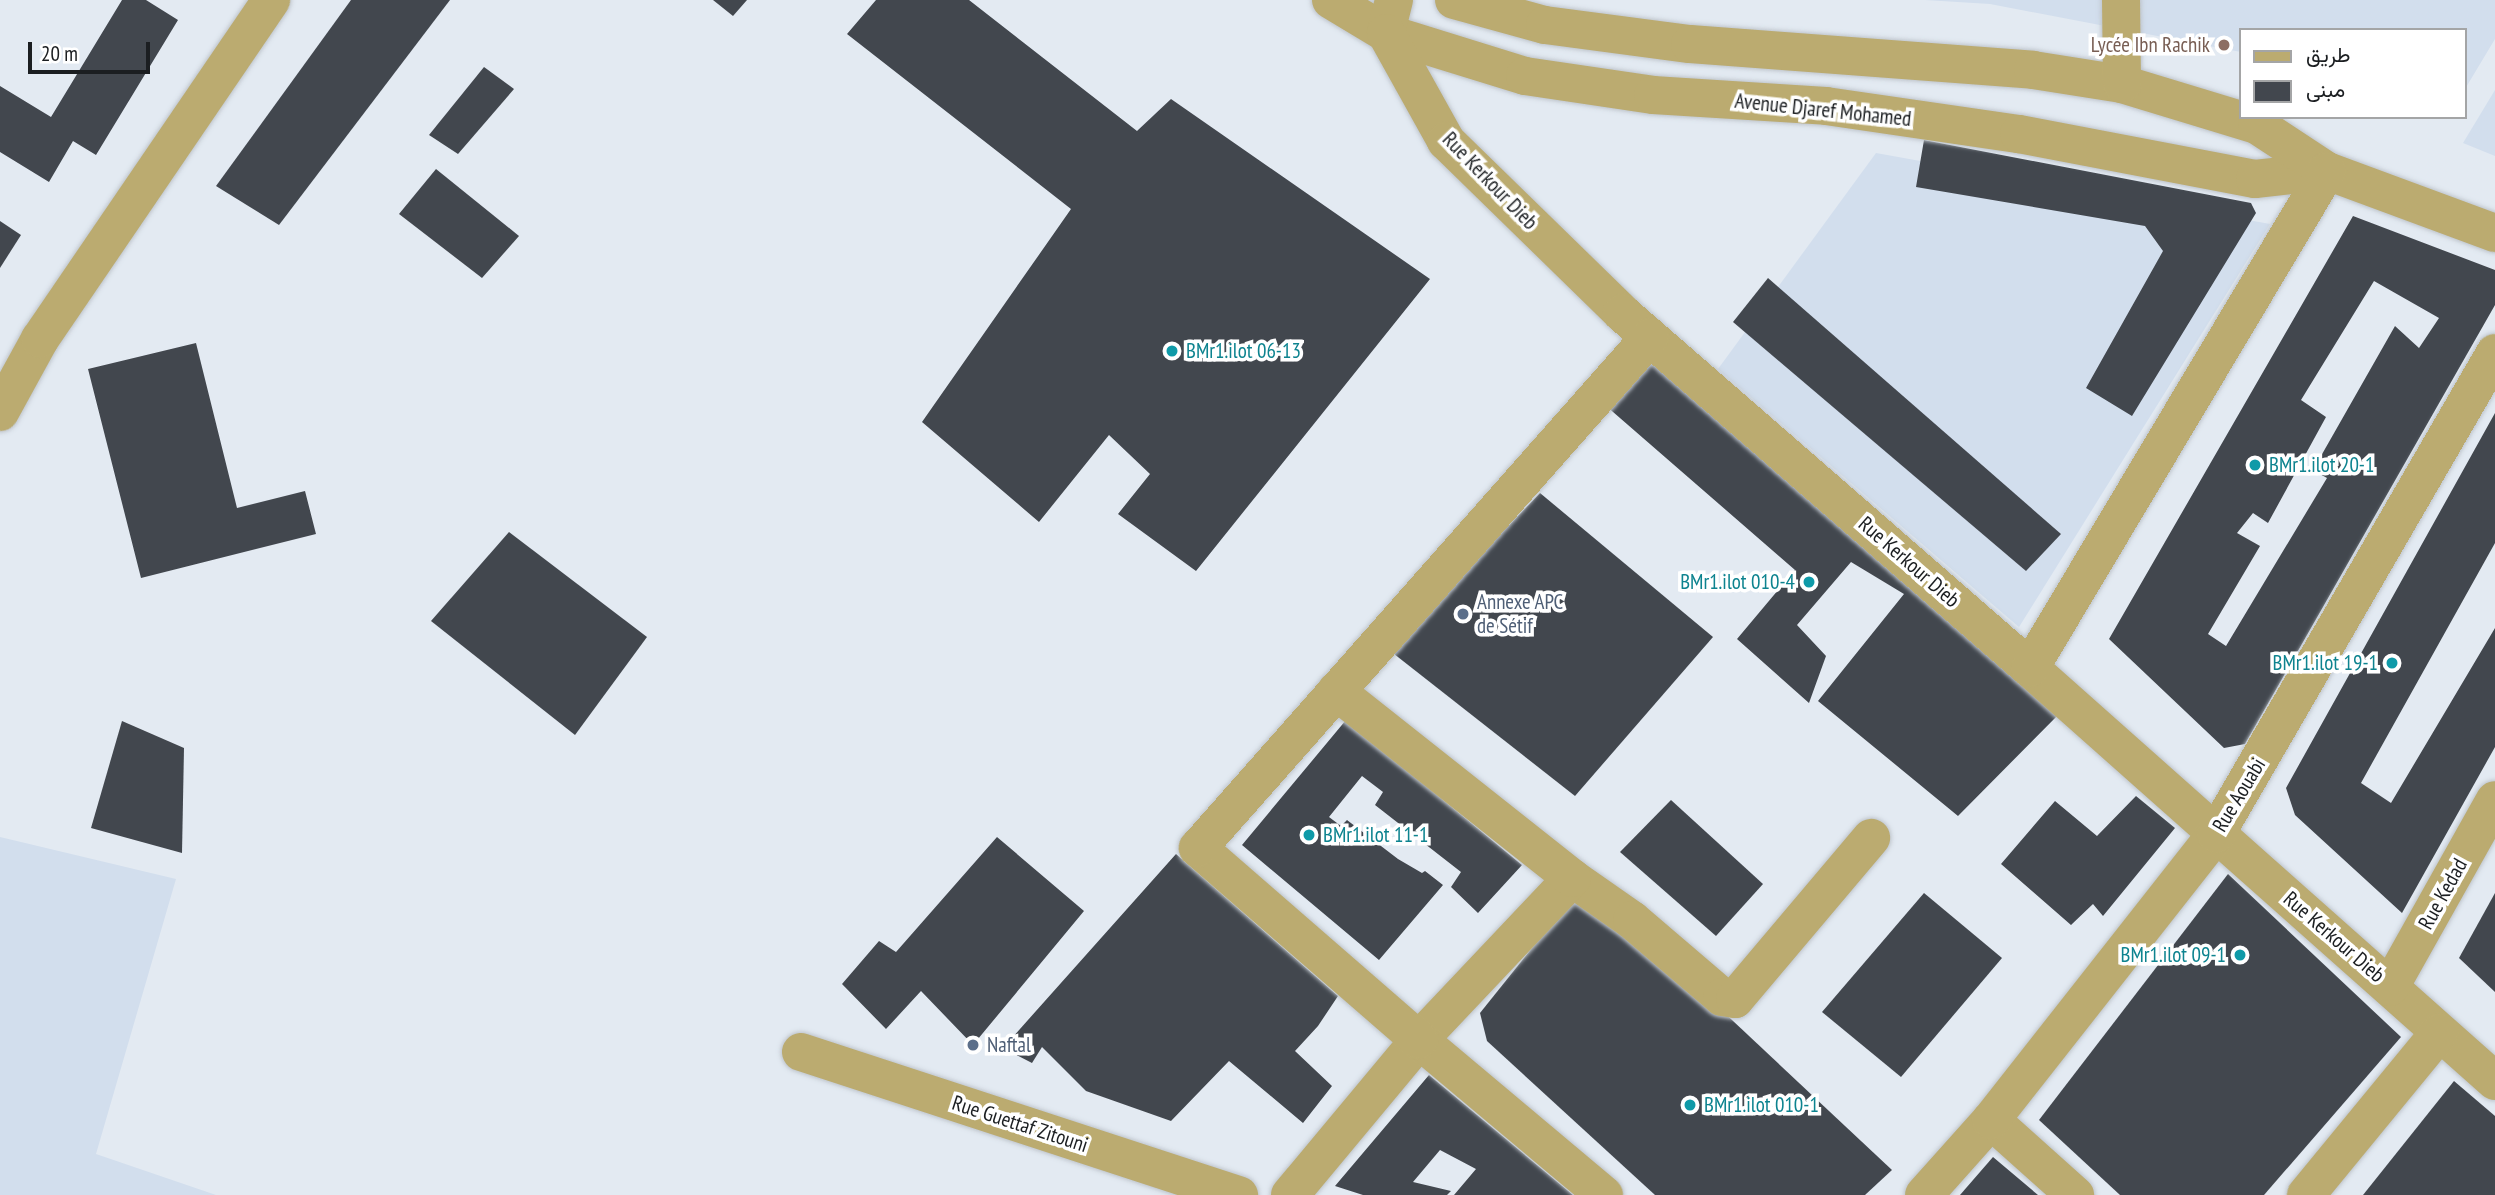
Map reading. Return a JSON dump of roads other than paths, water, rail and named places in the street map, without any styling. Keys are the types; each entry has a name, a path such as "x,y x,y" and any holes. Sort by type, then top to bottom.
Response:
{"street":[{"path":"0,412 40,339 271,0"},
{"name":"Avenue Djaref Mohamed","path":"1331,0 1390,16 1525,76 1653,95 1826,106 2019,134 2255,179 2327,171"},
{"path":"1454,0 1545,25 1689,44 2033,70 2122,84 2257,125 2327,171 2495,233"},
{"path":"2122,0 2122,84"},
{"name":"Rue Kerkour Dieb","path":"1390,16 1446,141 1650,337 2030,668 2495,1081"},
{"path":"2030,668 2327,171"},
{"path":"1604,1195 1419,1040 1198,848 1650,337"},
{"name":"Rue Aouabi","path":"1923,1195 1990,1120 2216,834 2495,353"},
{"path":"1336,691 1572,878 1632,920 1722,997 1735,999 1749,987 1871,838"},
{"name":"Rue Kedad","path":"2390,987 2495,800"},
{"path":"1290,1195 1419,1040 1572,878"},
{"path":"2306,1195 2439,1033"},
{"name":"Rue Guettaf Zitouni","path":"801,1052 1239,1195"},
{"path":"1990,1120 2075,1195"}],"place":[{"name":"Lycée Ibn Rachik","path":"2224,45"},
{"name":"BMr1.ilot 06-13","path":"1172,351"},
{"name":"BMr1.ilot 20-1","path":"2255,465"},
{"name":"BMr1.ilot 010-4","path":"1809,582"},
{"name":"Annexe APC de Sétif","path":"1463,614"},
{"name":"BMr1.ilot 19-1","path":"2392,663"},
{"name":"BMr1.ilot 11-1","path":"1309,835"},
{"name":"BMr1.ilot 09-1","path":"2240,955"},
{"name":"Naftal","path":"973,1045"},
{"name":"BMr1.ilot 010-1","path":"1690,1105"}]}
